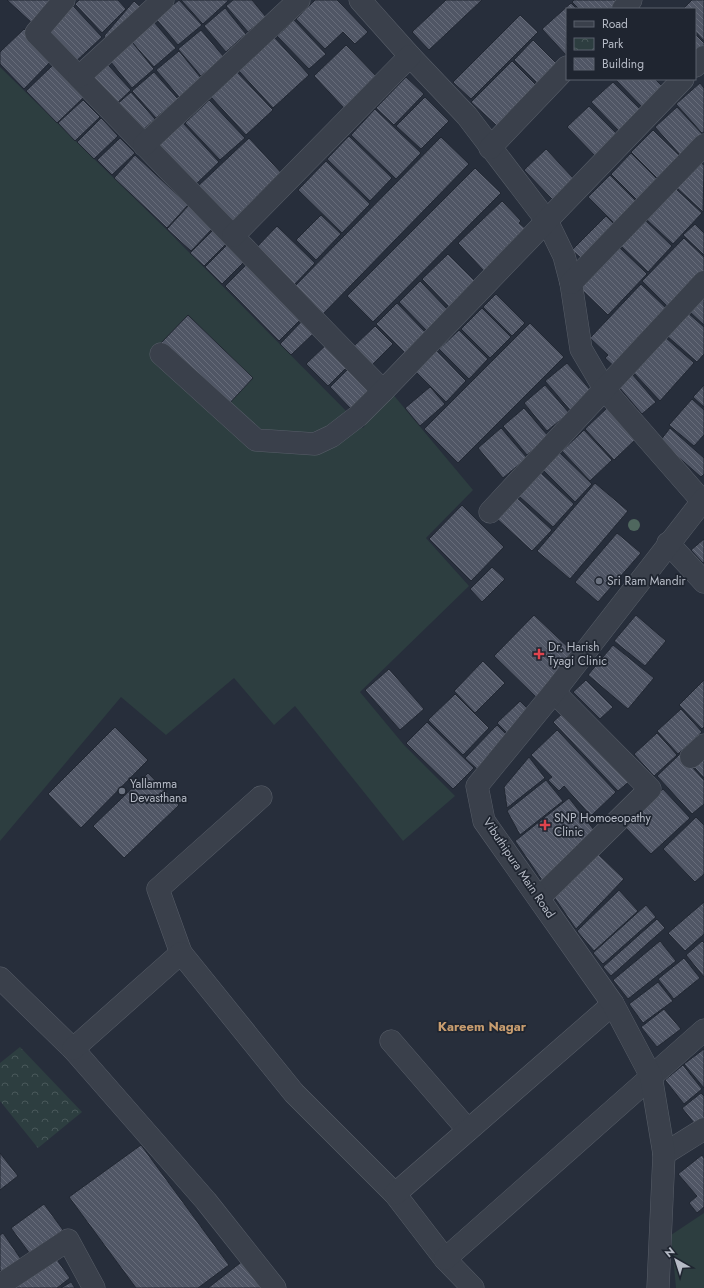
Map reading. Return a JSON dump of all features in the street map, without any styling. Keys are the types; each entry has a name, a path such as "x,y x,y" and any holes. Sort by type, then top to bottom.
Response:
{"street":[{"path":"64,0 36,33 383,391"},
{"path":"79,77 163,0"},
{"path":"144,145 300,0"},
{"path":"624,8 631,0"},
{"path":"370,3 410,56 467,116 547,221 564,256 571,283 581,349 605,390 703,500"},
{"path":"233,236 410,56"},
{"path":"696,65 704,57"},
{"path":"490,148 566,68"},
{"path":"161,354 256,440 315,444 332,436 358,416 383,391 682,80"},
{"path":"571,283 704,145"},
{"path":"490,512 704,282"},
{"name":"Vibuthipura Main Road","path":"658,1288 664,1154 651,1076 613,1004 484,821 477,786 554,692 668,543 703,500"},
{"path":"668,543 704,582"},
{"path":"539,898 650,789 554,692"},
{"path":"261,797 158,889 181,953 294,1093 395,1194 445,1260 473,1288"},
{"path":"73,1049 181,953"},
{"path":"0,978 73,1049 206,1201 275,1288"},
{"path":"395,1194 613,1004"},
{"path":"445,1260 704,1030"},
{"path":"391,1041 468,1130"},
{"path":"664,1154 704,1129"},
{"path":"0,1285 68,1240 94,1288"}],"green space":[{"path":"0,67 168,231 363,428 391,392 473,490 426,538 469,586 360,692 404,745 455,796 403,841 295,706 274,725 234,678 166,735 121,697 0,841"},
{"path":"20,1047 82,1112 38,1148 0,1101 0,1063"},
{"path":"704,1213 704,1288 676,1288 671,1235"}],"building":[{"path":"7,0 53,0 32,23"},
{"path":"79,0 118,0 126,9 102,33 75,4"},
{"path":"179,0 202,25 178,45 156,19"},
{"path":"181,0 228,0 228,1 203,24"},
{"path":"233,0 252,0 266,17 248,32 226,6"},
{"path":"315,0 337,0 368,32 355,44 343,32 325,49 296,19"},
{"path":"446,0 482,0 429,50 412,32"},
{"path":"574,0 624,0 615,8 578,8 572,2"},
{"path":"692,0 704,0 704,41 696,32 696,8 684,8"},
{"path":"134,1 145,11 109,42 104,36"},
{"path":"571,3 576,8 566,8 566,55 542,29"},
{"path":"73,6 102,37 72,65 45,35"},
{"path":"225,8 246,34 226,52 204,26"},
{"path":"520,15 538,32 471,99 453,82"},
{"path":"294,20 326,54 309,69 277,36"},
{"path":"154,22 176,48 154,67 131,41"},
{"path":"24,29 53,59 24,89 0,64 0,52"},
{"path":"201,30 224,57 201,76 178,49"},
{"path":"696,35 704,43 704,50 696,57"},
{"path":"274,37 309,75 273,108 239,71"},
{"path":"533,40 556,63 537,83 514,60"},
{"path":"132,42 154,69 132,88 110,61"},
{"path":"346,45 377,77 344,108 314,76"},
{"path":"179,51 201,78 179,97 156,70"},
{"path":"512,61 537,86 497,126 471,102"},
{"path":"107,64 131,90 114,106 90,79"},
{"path":"53,65 84,97 57,123 26,91"},
{"path":"154,72 178,99 156,118 132,91"},
{"path":"237,72 273,110 246,135 211,97"},
{"path":"406,77 424,94 394,125 376,108"},
{"path":"616,80 656,80 665,89 644,109"},
{"path":"613,82 642,111 620,132 591,102"},
{"path":"700,83 704,88 704,132 702,133 676,104"},
{"path":"131,92 155,119 139,134 115,106"},
{"path":"425,97 449,121 421,149 396,126"},
{"path":"83,100 100,117 75,141 58,123"},
{"path":"209,100 245,138 220,160 185,123"},
{"path":"589,106 618,135 596,157 567,127"},
{"path":"677,107 704,136 681,156 655,127"},
{"path":"375,109 421,153 396,179 351,135"},
{"path":"101,118 118,136 94,159 77,142"},
{"path":"183,123 219,162 193,187 157,147"},
{"path":"653,130 682,158 660,181 631,152"},
{"path":"349,136 392,178 370,201 327,159"},
{"path":"441,137 469,164 322,315 294,287"},
{"path":"120,138 135,153 112,175 97,160"},
{"path":"249,138 284,176 231,226 196,188"},
{"path":"546,149 574,179 553,200 524,170"},
{"path":"631,153 659,181 638,201 611,174"},
{"path":"135,155 188,205 167,228 114,178"},
{"path":"326,161 370,204 342,233 298,190"},
{"path":"700,162 704,165 703,212 676,187"},
{"path":"475,168 501,193 373,322 347,296"},
{"path":"610,175 639,204 617,226 588,197"},
{"path":"675,188 702,213 673,244 646,219"},
{"path":"502,201 521,221 519,223 527,230 484,271 458,243"},
{"path":"189,205 213,228 191,251 167,229"},
{"path":"321,215 341,234 316,260 296,240"},
{"path":"606,216 617,227 583,260 572,250"},
{"path":"645,220 672,246 648,272 621,246"},
{"path":"695,224 704,233 704,255 683,235"},
{"path":"277,226 315,263 292,287 254,250"},
{"path":"213,230 227,243 204,266 190,253"},
{"path":"684,238 704,257 704,272 669,308 642,281"},
{"path":"229,243 245,261 222,284 205,267"},
{"path":"619,247 647,274 608,315 580,288"},
{"path":"448,254 476,282 450,308 422,279"},
{"path":"248,263 302,318 279,341 225,286"},
{"path":"420,281 448,310 427,331 399,302"},
{"path":"641,284 670,312 617,369 605,358 608,355 590,338"},
{"path":"496,294 525,323 512,336 483,307"},
{"path":"704,296 704,325 690,312"},
{"path":"397,303 426,333 405,353 376,324"},
{"path":"482,308 511,337 490,358 461,329"},
{"path":"688,313 704,327 704,354 697,362 667,336"},
{"path":"188,315 253,378 227,406 161,343"},
{"path":"303,320 315,332 291,355 280,344"},
{"path":"530,323 564,357 458,463 424,429"},
{"path":"375,326 393,344 370,367 352,348"},
{"path":"459,330 488,359 469,379 439,349"},
{"path":"665,337 694,363 660,401 633,372"},
{"path":"329,342 350,364 328,386 306,364"},
{"path":"437,351 466,381 446,402 416,372"},
{"path":"567,363 592,392 570,410 545,381"},
{"path":"352,365 373,386 350,408 330,387"},
{"path":"632,374 656,402 642,414 618,386"},
{"path":"545,385 569,413 547,431 524,403"},
{"path":"704,385 704,407 693,397"},
{"path":"430,387 445,404 420,426 405,408"},
{"path":"692,399 704,410 704,435 694,446 669,425"},
{"path":"524,408 549,437 527,455 503,426"},
{"path":"607,408 636,439 614,460 585,429"},
{"path":"501,428 527,458 503,478 478,448"},
{"path":"670,428 704,458 704,474 701,477 660,441"},
{"path":"584,430 612,460 590,481 562,451"},
{"path":"559,452 592,484 575,502 542,469"},
{"path":"540,472 574,504 553,527 518,495"},
{"path":"595,483 628,511 570,579 537,551"},
{"path":"515,496 552,530 532,551 495,517"},
{"path":"462,505 504,547 471,581 429,539"},
{"path":"617,533 641,553 598,602 575,582"},
{"path":"704,539 704,562 703,563 691,550"},
{"path":"492,567 505,579 482,602 470,589"},
{"path":"534,615 573,652 536,697 494,656"},
{"path":"636,615 666,641 645,666 614,641"},
{"path":"613,645 654,678 628,709 588,675"},
{"path":"483,661 505,683 475,713 454,691"},
{"path":"389,669 424,709 400,730 365,690"},
{"path":"586,680 613,707 600,719 573,692"},
{"path":"704,680 704,727 702,729 679,705"},
{"path":"455,694 489,728 463,755 428,720"},
{"path":"520,701 529,710 507,733 497,723"},
{"path":"681,709 702,732 678,754 657,731"},
{"path":"565,711 631,780 618,791 553,722"},
{"path":"427,722 474,768 453,789 406,743"},
{"path":"497,725 507,735 477,769 465,758"},
{"path":"115,727 148,760 81,828 48,794"},
{"path":"557,730 616,792 591,816 564,786 559,791 548,780 552,777 531,755"},
{"path":"657,733 677,755 654,776 634,754"},
{"path":"680,754 704,780 704,804 692,814 657,776"},
{"path":"529,757 545,778 507,808 504,787"},
{"path":"704,757 704,778 694,767"},
{"path":"148,773 179,805 124,858 93,826"},
{"path":"546,780 563,801 520,835 507,811"},
{"path":"663,789 690,818 651,854 624,826"},
{"path":"569,798 594,830 544,883 515,841"},
{"path":"696,817 704,825 704,874 695,882 663,849"},
{"path":"595,851 624,879 576,929 552,894"},
{"path":"619,890 638,911 594,951 577,931"},
{"path":"704,902 704,934 685,951 668,933"},
{"path":"646,905 656,917 603,964 593,953"},
{"path":"657,919 665,928 611,976 603,967"},
{"path":"660,941 676,961 628,999 613,980"},
{"path":"702,941 704,943 704,977 686,955"},
{"path":"684,958 700,978 674,999 658,979"},
{"path":"658,982 673,1001 643,1023 629,1004"},
{"path":"664,1009 681,1029 657,1047 641,1027"},
{"path":"704,1049 704,1088 684,1064"},
{"path":"683,1065 702,1089 684,1104 665,1080"},
{"path":"701,1093 704,1096 704,1125 699,1129 682,1108"},
{"path":"141,1145 229,1265 198,1288 136,1288 69,1197"},
{"path":"0,1153 18,1176 0,1190"},
{"path":"702,1155 704,1158 704,1207 697,1213 689,1203 697,1196 678,1174"},
{"path":"44,1204 63,1230 30,1254 11,1228"},
{"path":"3,1233 25,1265 6,1278 0,1270 0,1235"},
{"path":"55,1257 70,1278 57,1288 13,1288"},
{"path":"244,1260 266,1288 208,1288"},
{"path":"71,1282 75,1288 61,1288"}],"place":[{"name":"Sri Ram Mandir","path":"599,581"},
{"name":"Dr. Harish Tyagi Clinic","path":"539,654"},
{"name":"Yallamma Devasthana","path":"122,791"},
{"name":"SNP Homoeopathy Clinic","path":"545,825"}],"district":[{"name":"Kareem Nagar","path":"482,1026"}]}
